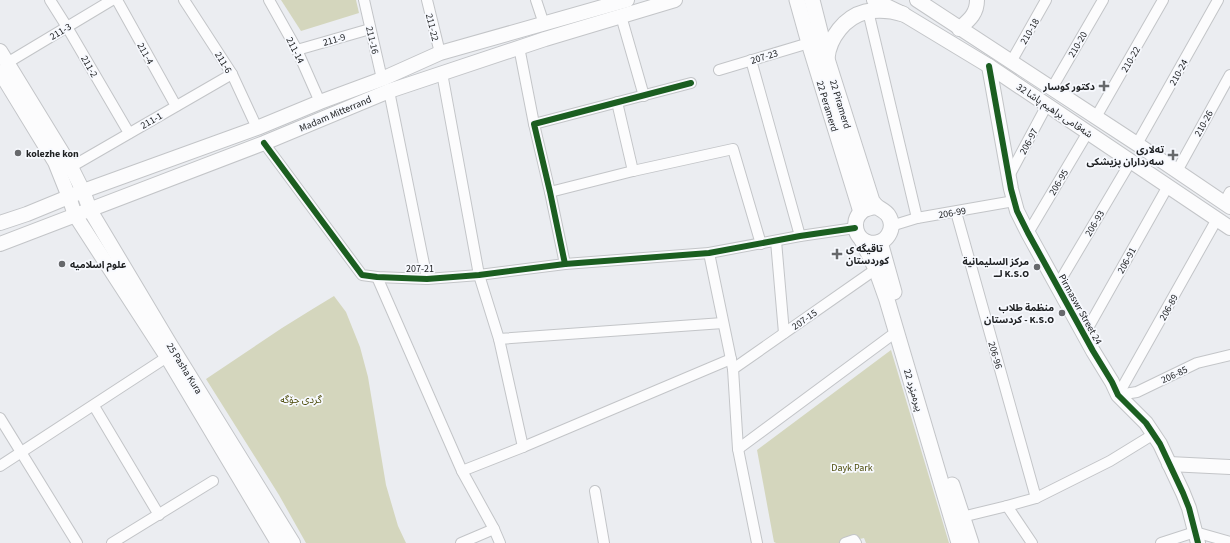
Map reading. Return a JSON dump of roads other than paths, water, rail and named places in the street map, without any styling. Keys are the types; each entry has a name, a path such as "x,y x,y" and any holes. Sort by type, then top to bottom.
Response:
{"main road":[{"name":"Madam Mitterrand","path":"0,223 27,214 83,191 258,128 320,102 386,85 442,73 675,0"},
{"path":"785,0 801,16"},
{"name":"22 Peramerd","path":"797,0 861,212"},
{"name":"22 Piramerd","path":"812,0 827,59 872,201 876,206"},
{"name":"شەقامی براهیم پاشا 32","path":"917,0 1177,171 1228,200"},
{"path":"959,29 972,17 976,11 977,0"},
{"name":"Madam Mitterrand","path":"0,244 264,143 386,85 440,53 622,1"},
{"path":"827,59 829,47 839,30 855,16 871,6 882,10 903,14"},
{"name":"شەقامی براهیم پاشا 32","path":"903,14 989,66 1230,228"},
{"name":"25 Pasha Kura","path":"2,62 71,167 83,191 90,210 170,344 293,543"},
{"name":"25 Pasha Kura","path":"2,62 55,162 75,215 167,357 278,543"},
{"name":"Pirmaswr Street 24","path":"989,66 1014,201 1028,233 1118,395 1141,418 1160,444 1183,493 1196,537"},
{"path":"876,206 888,215 892,226 889,234 884,240 876,244 869,243 859,234 856,220 861,212 876,206"},
{"name":"22 پیرەمێرد","path":"859,234 882,284 959,543"},
{"name":"22 پیرەمێرد","path":"880,242 929,411 971,543"},
{"path":"1169,464 1230,467"}],"street":[{"name":"211-2","path":"50,0 129,134"},
{"name":"211-3","path":"2,62 67,27 112,0"},
{"name":"211-4","path":"117,0 176,106"},
{"name":"211-6","path":"184,0 232,74 258,128"},
{"name":"211-14","path":"269,0 297,50 320,102"},
{"name":"211-16","path":"364,0 370,29 386,85 427,279"},
{"name":"211-22","path":"427,0 440,53"},
{"path":"536,0 544,24"},
{"name":"210-18","path":"1011,62 1046,0"},
{"name":"210-20","path":"1052,88 1103,0"},
{"name":"210-22","path":"1096,117 1163,0"},
{"name":"210-24","path":"1137,144 1218,0"},
{"path":"871,6 917,218"},
{"path":"621,16 644,96"},
{"name":"211-9","path":"297,50 370,29"},
{"name":"207-23","path":"719,70 809,43"},
{"path":"519,48 565,264"},
{"path":"751,60 800,236"},
{"path":"442,73 479,275 499,339 523,447"},
{"name":"211-1","path":"71,167 232,74"},
{"name":"210-26","path":"1177,171 1230,75"},
{"path":"534,124 691,83"},
{"path":"617,102 633,171"},
{"name":"206-97","path":"1009,176 1047,105"},
{"name":"206-95","path":"1028,233 1088,132"},
{"name":"207-21","path":"264,143 362,275 427,279 479,275 565,264 709,253 800,236 859,234"},
{"path":"550,192 633,171 733,149 761,244"},
{"name":"206-93","path":"1057,286 1131,161"},
{"name":"206-91","path":"1084,335 1168,186"},
{"name":"206-99","path":"892,226 917,218 1014,201"},
{"name":"206-96","path":"956,212 1036,498"},
{"name":"206-89","path":"1118,395 1217,219"},
{"path":"776,241 784,333"},
{"path":"709,253 733,369 738,449 757,543"},
{"name":"207-15","path":"733,369 876,269"},
{"path":"377,277 462,471 494,529 500,543"},
{"path":"499,339 723,323"},
{"path":"738,449 896,332"},
{"name":"206-85","path":"1118,395 1137,392 1197,363 1230,355"},
{"path":"0,466 167,357"},
{"path":"462,471 523,447 731,359"},
{"path":"94,406 159,515"},
{"path":"0,418 77,543"},
{"path":"962,517 1036,498 1110,461 1154,434"},
{"path":"112,543 213,481"},
{"path":"595,492 604,543"},
{"path":"1007,506 1032,543"},
{"path":"462,543 494,529"},
{"path":"1160,543 1196,537 1230,542"}],"place":[{"name":"دكتور كوسار","path":"1104,86"},
{"name":"kolezhe kon","path":"18,153"},
{"name":"تەلاری سەرداران پزیشکی","path":"1173,155"},
{"name":"تاقيگه ى كوردستان","path":"837,254"},
{"name":"علوم اسلاميه","path":"62,264"},
{"name":"مرکز السلیمانیة لــ K.S.O","path":"1037,267"},
{"name":"منظمة طلاب كردستان - K.S.O","path":"1062,313"}],"park label":[{"name":"گردی جۆگە","path":"301,399"},
{"name":"Dayk Park","path":"852,467"}]}
